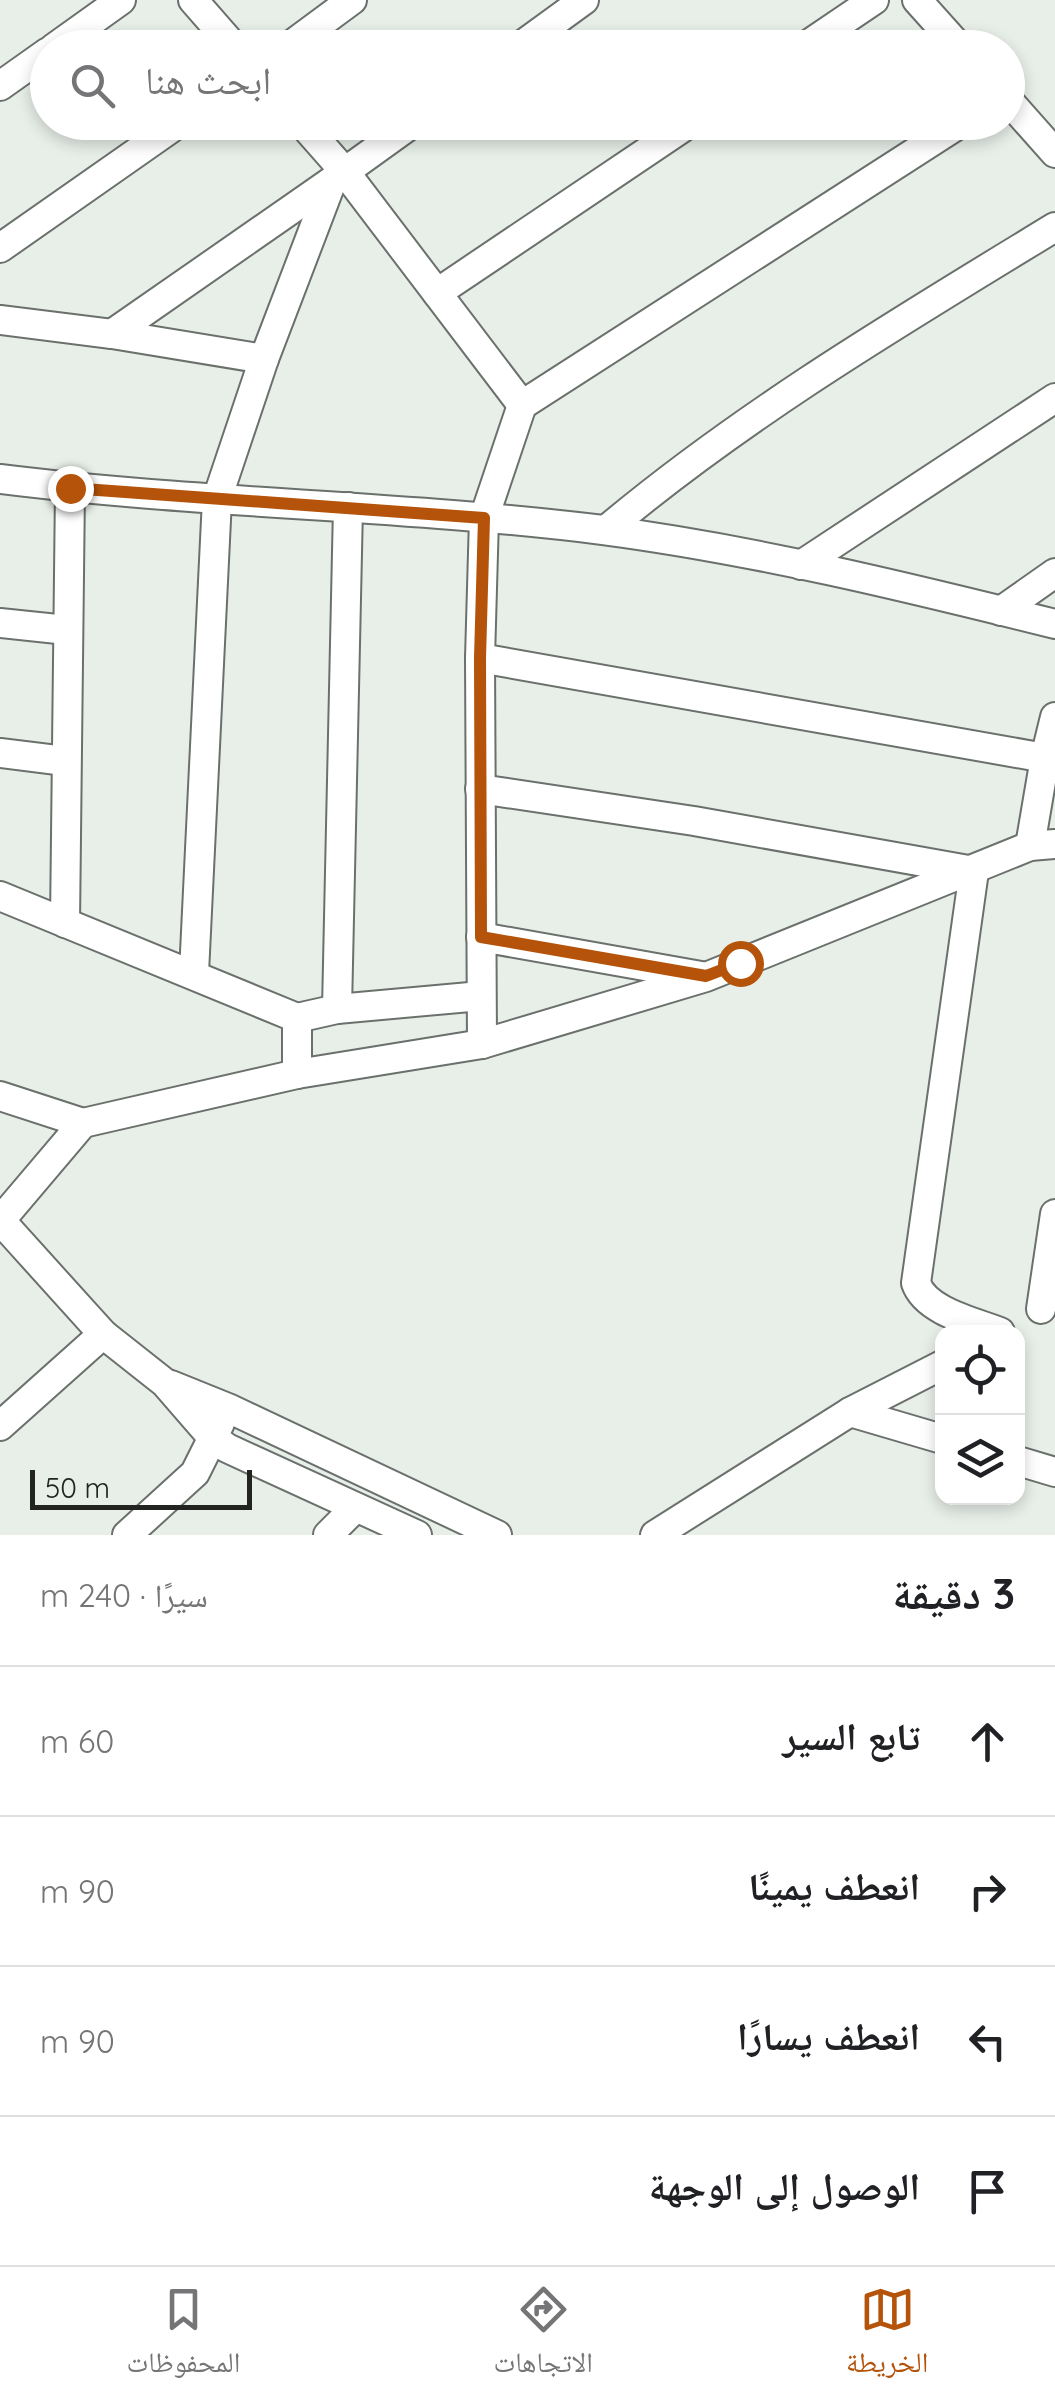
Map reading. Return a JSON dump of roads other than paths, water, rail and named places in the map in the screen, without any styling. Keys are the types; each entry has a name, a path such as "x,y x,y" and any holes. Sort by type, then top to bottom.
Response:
{"street":[{"path":"79,30 121,0"},
{"path":"192,0 219,30"},
{"path":"311,30 352,0"},
{"path":"543,30 584,0"},
{"path":"830,30 874,0"},
{"path":"918,0 944,30"},
{"path":"0,86 30,65"},
{"path":"1025,119 1055,152"},
{"path":"0,248 154,140"},
{"path":"313,140 522,405"},
{"path":"112,334 389,140"},
{"path":"437,293 664,140"},
{"path":"482,1044 480,658 484,518 522,405 934,140"},
{"path":"194,972 217,499 264,359 339,177"},
{"path":"606,530 683,466 836,364 1055,227"},
{"path":"0,320 264,359"},
{"path":"801,565 1055,398"},
{"path":"0,479 70,488 606,530 801,565 1055,624"},
{"path":"65,922 70,488"},
{"path":"336,1009 348,507"},
{"path":"1001,611 1055,573"},
{"path":"0,623 68,630"},
{"path":"480,658 1046,758"},
{"path":"0,1096 83,1122 297,1074 482,1044 706,976 1042,845 1046,758 1055,717"},
{"path":"0,753 66,761"},
{"path":"480,789 694,820 974,870"},
{"path":"974,870 916,1284 920,1294 932,1304 985,1325"},
{"path":"0,896 194,972 298,1018 336,1009 481,996"},
{"path":"481,937 706,976"},
{"path":"297,1074 298,1018"},
{"path":"83,1122 0,1221 103,1334 165,1383 211,1436 227,1448 417,1535"},
{"path":"1015,1325 1048,1305 1055,1214"},
{"path":"0,1426 103,1334"},
{"path":"655,1535 850,1412 935,1369"},
{"path":"165,1383 228,1408 496,1535"},
{"path":"127,1535 195,1473 228,1408"},
{"path":"850,1412 935,1437"},
{"path":"1025,1462 1055,1472"},
{"path":"328,1535 355,1508"}]}
